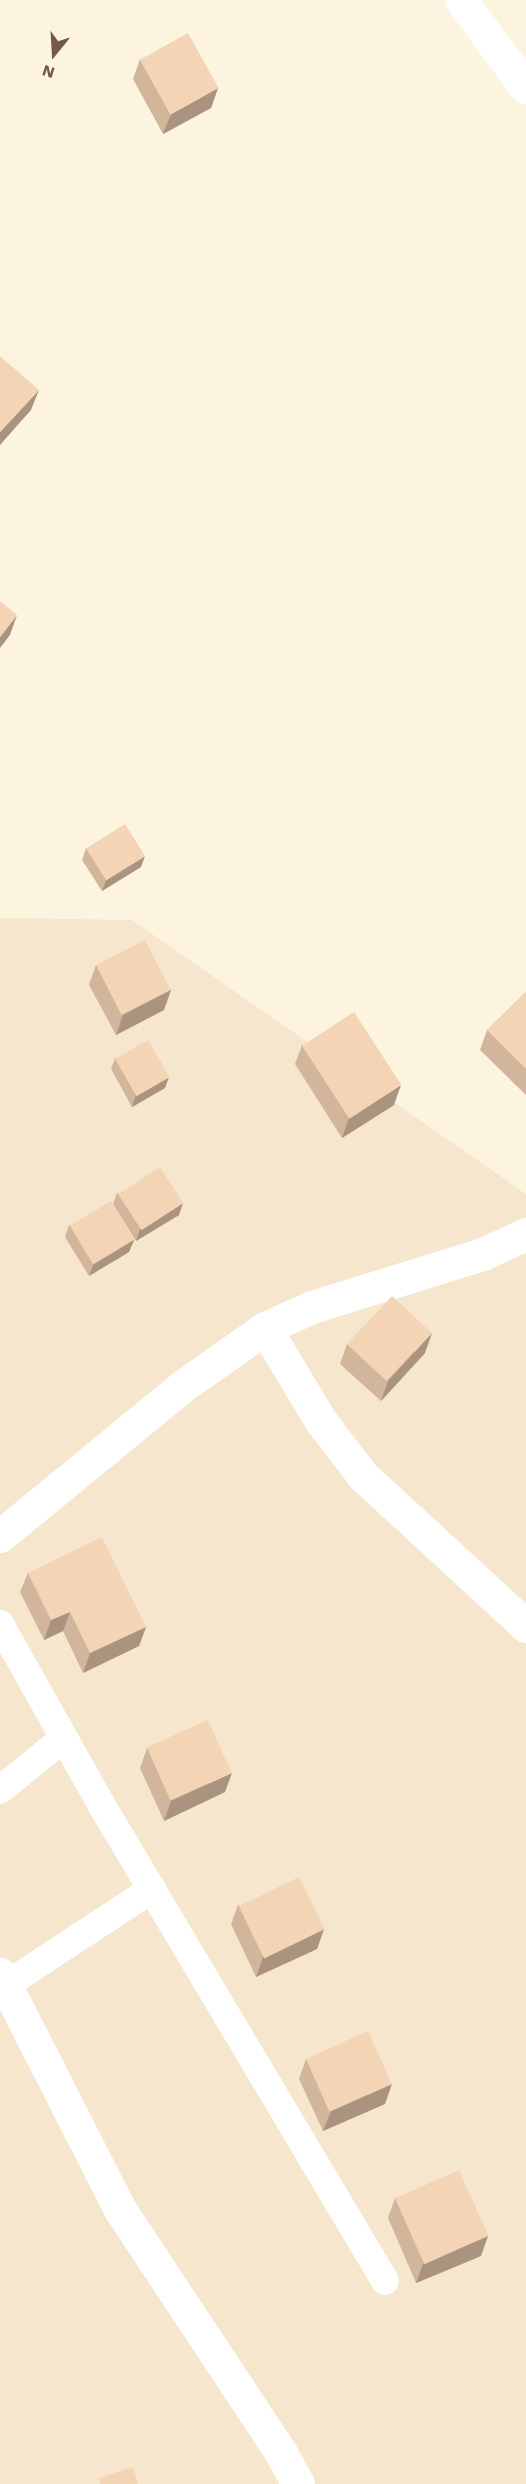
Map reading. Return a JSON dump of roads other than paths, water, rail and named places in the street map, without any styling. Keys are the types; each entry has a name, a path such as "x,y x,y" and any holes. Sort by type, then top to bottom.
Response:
{"street":[{"path":"461,0 526,88"},
{"path":"0,1536 184,1385 265,1328 312,1307 485,1253 526,1234"},
{"path":"265,1328 320,1420 363,1476 415,1528 526,1626"},
{"path":"3,1979 121,2211 298,2484"}],"lane":[{"path":"0,1624 152,1889 385,2281"},
{"path":"0,1790 64,1738"},
{"path":"3,1979 152,1889"}]}
